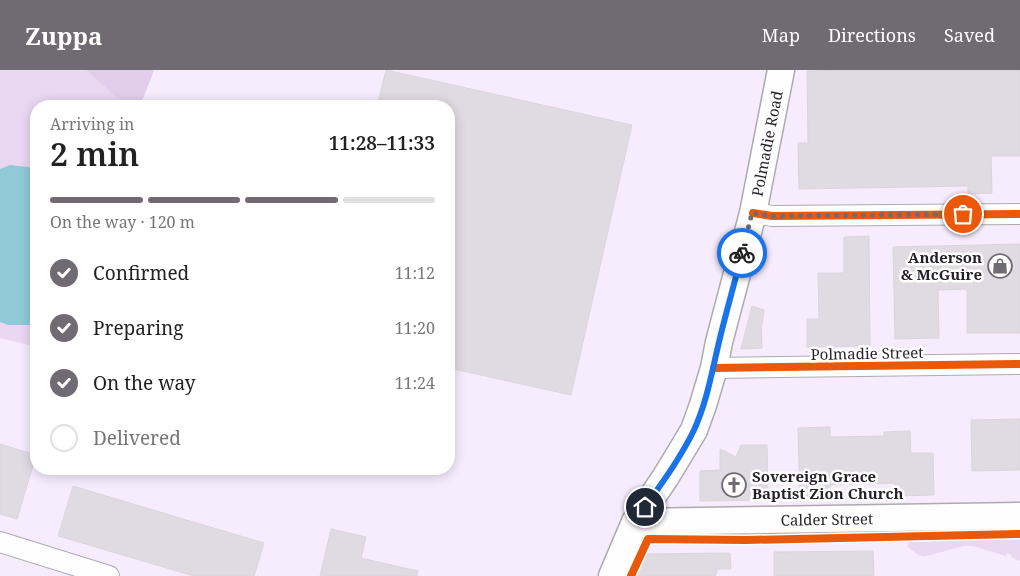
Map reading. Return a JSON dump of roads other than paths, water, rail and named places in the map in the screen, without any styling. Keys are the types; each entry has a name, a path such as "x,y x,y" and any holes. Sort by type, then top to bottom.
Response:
{"main road":[{"name":"Polmadie Road","path":"612,576 635,522 665,478 694,430 704,405 752,213 782,70"},
{"name":"Calder Street","path":"635,522 1020,516"}],"street":[{"path":"752,213 772,216 1020,214"},
{"name":"Polmadie Street","path":"714,368 1020,364"},
{"path":"0,542 109,576"}],"water":[{"path":"10,165 30,167 30,325 8,325 0,322 0,169"}],"place":[{"name":"Anderson & McGuire","path":"1000,266"},
{"name":"Sovereign Grace Baptist Zion Church","path":"734,485"}]}
